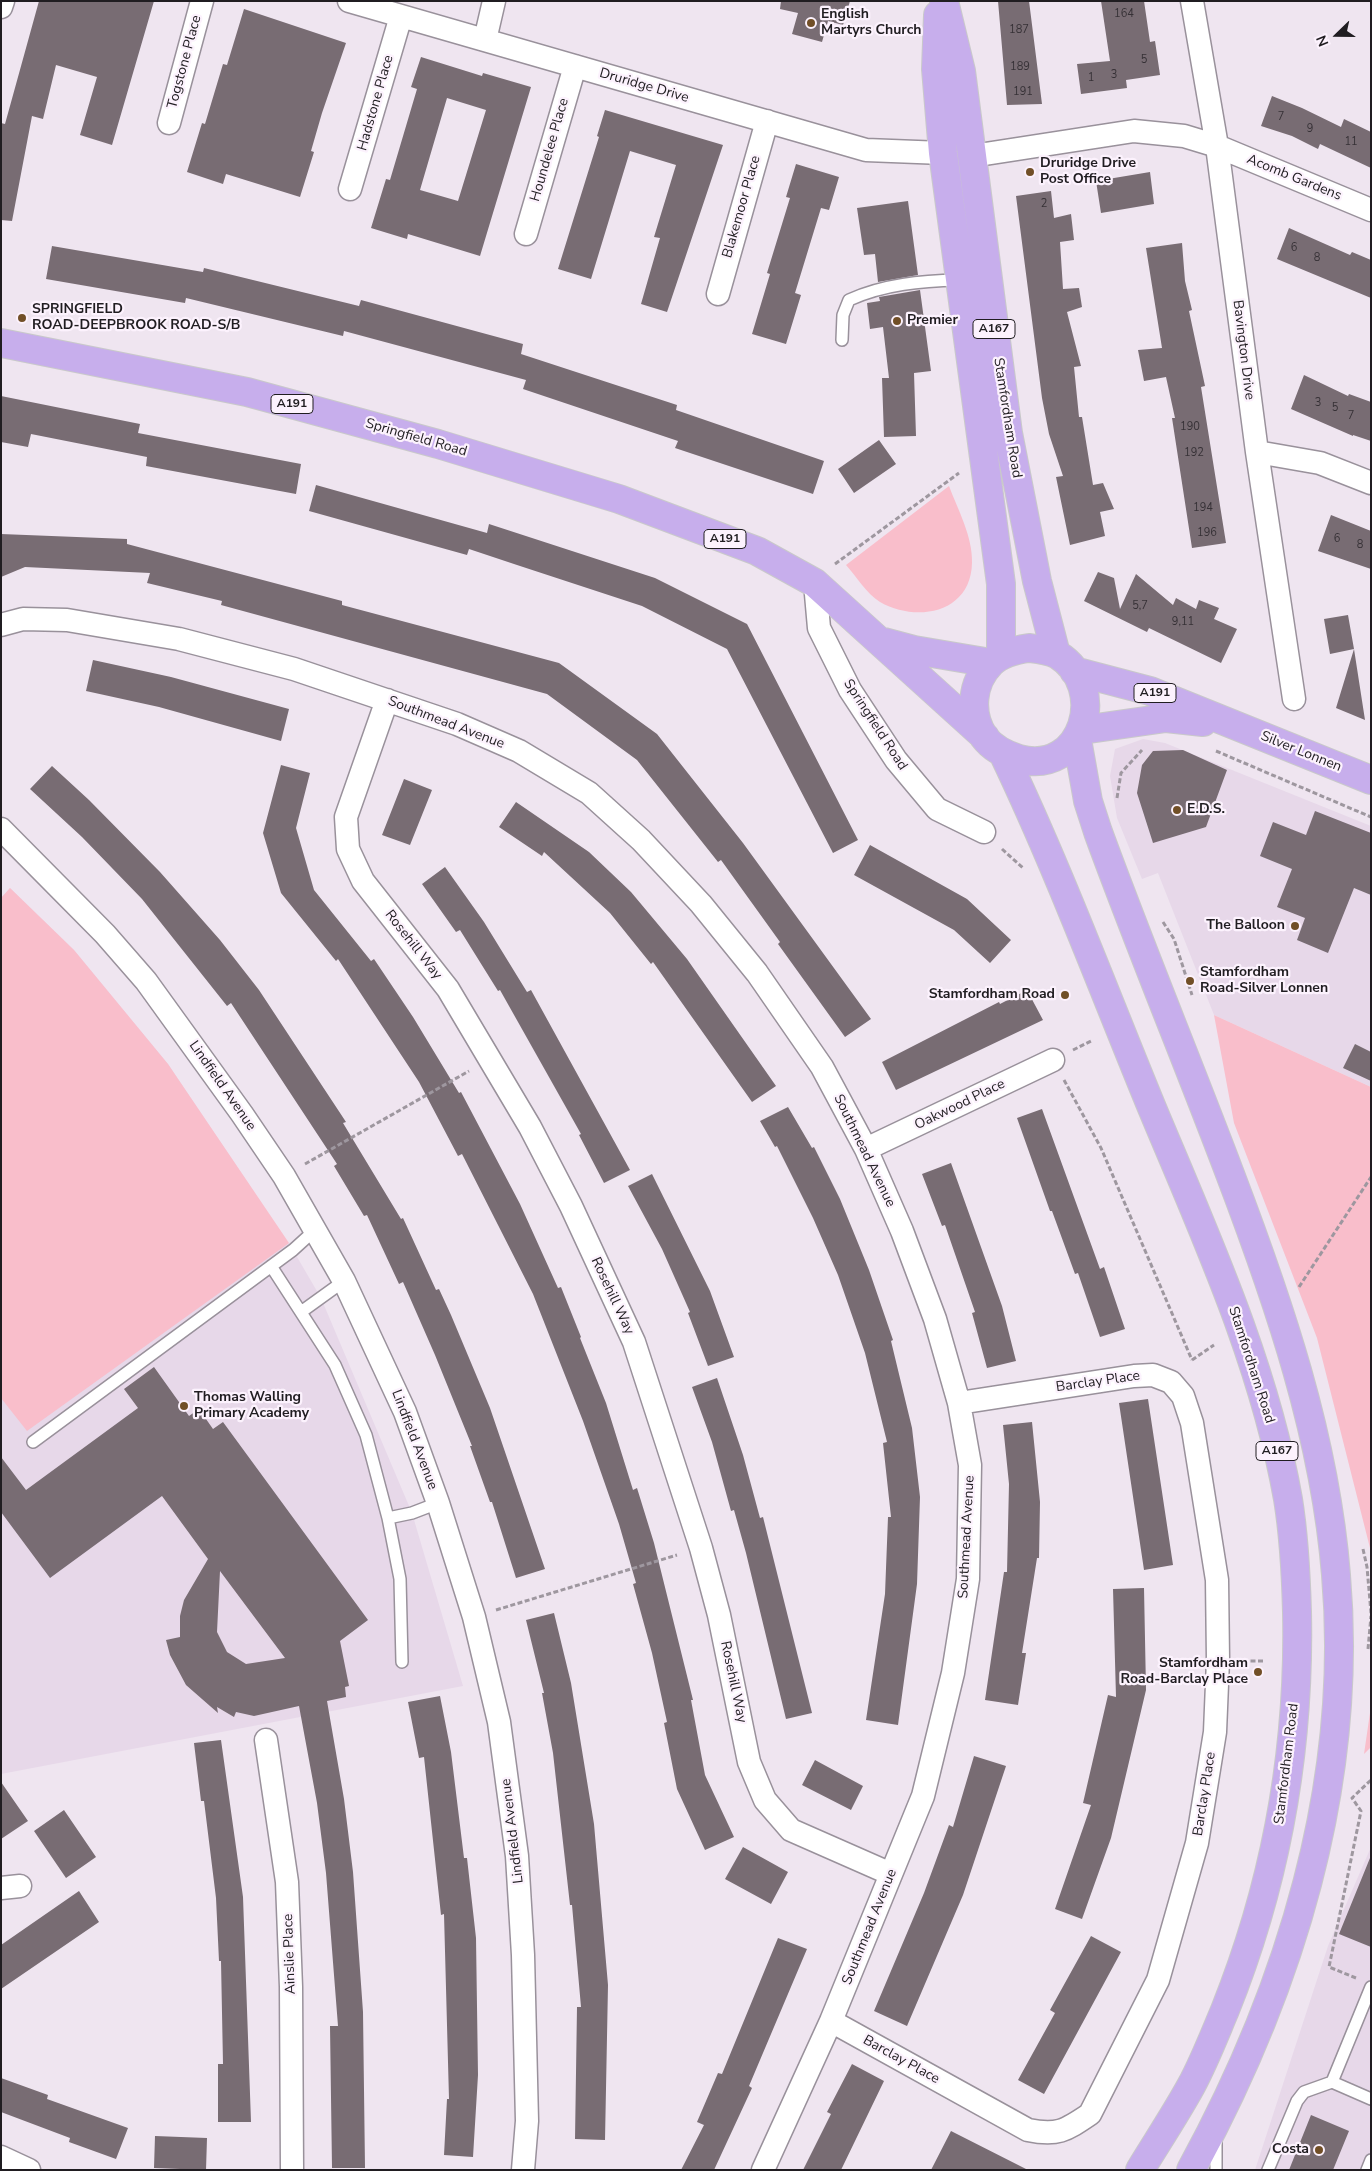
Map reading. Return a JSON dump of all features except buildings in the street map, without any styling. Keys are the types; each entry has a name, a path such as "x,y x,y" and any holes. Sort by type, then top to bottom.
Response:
{"main road":[{"name":"Stamfordham Road","path":"939,1 936,69 942,153 1001,584 996,660"},
{"name":"Stamfordham Road","path":"944,1 961,71 1008,433 1037,581 1065,663"},
{"name":"Springfield Road","path":"1,342 247,392 438,444 619,499 757,551 815,583 994,745"},
{"name":"Springfield Road","path":"880,641 914,650 996,660"},
{"path":"1028,648 1065,663 1084,700 1085,716 1080,735 1061,753 1038,760 1025,760 994,745 975,714 974,700 976,687 996,660 1013,651 1028,648"},
{"name":"Silver Lonnen","path":"1065,663 1150,691 1371,780"},
{"name":"Silver Lonnen","path":"1080,735 1166,718 1232,725"},
{"name":"A167","path":"1080,735 1088,802 1098,832 1251,1230 1285,1330 1302,1386 1318,1460 1336,1576 1339,1638 1338,1693 1329,1770 1317,1843 1304,1899 1286,1961 1241,2075 1191,2170"},
{"name":"Stamfordham Road","path":"994,745 1055,868 1238,1319 1278,1456 1288,1502 1296,1570 1295,1727 1285,1802 1272,1866 1255,1928 1213,2038 1192,2084 1140,2170"}],"street":[{"path":"1,7 3,1"},
{"name":"Togstone Place","path":"169,123 202,1"},
{"name":"Druridge Drive","path":"349,1 866,150 942,153"},
{"path":"485,40 494,1"},
{"name":"Bavington Drive","path":"1192,1 1217,146 1257,452 1294,699"},
{"name":"Hadstone Place","path":"350,189 401,16"},
{"name":"Houndelee Place","path":"526,234 575,66"},
{"name":"Blakemoor Place","path":"718,294 767,121"},
{"name":"Acomb Gardens","path":"972,156 1134,131 1184,136 1217,146 1371,210"},
{"path":"1257,452 1320,463 1371,483"},
{"name":"Springfield Road","path":"815,583 819,628 850,690 896,760 937,810 984,832"},
{"name":"Southmead Avenue","path":"1,625 23,619 67,620 178,639 294,670 457,724 519,751 589,793 641,840 701,904 758,972 822,1067 866,1149 902,1231 935,1319 960,1404 970,1465 968,1579 953,1673 923,1796 831,2021 763,2170"},
{"name":"Rosehill Way","path":"387,700 346,817 348,849 363,881 448,990 530,1128 571,1206 634,1342 701,1548 719,1615 749,1762 765,1800 791,1830 891,1874"},
{"name":"Lindfield Avenue","path":"1,829 105,934 146,981 284,1176 344,1281 405,1412 438,1503 474,1617 499,1722 517,1856 523,1955 526,2111 523,2170"},
{"name":"Oakwood Place","path":"866,1149 1053,1060"},
{"name":"Barclay Place","path":"831,2021 1028,2130 1049,2135 1071,2126 1090,2114 1158,1980 1197,1843 1214,1732 1218,1660 1217,1580 1192,1423 1182,1396 1171,1382 1153,1375 1134,1376 960,1404"},
{"name":"Ainslie Place","path":"266,1740 287,1882 291,1987 292,2170"},
{"path":"1,2157 29,2170"}],"lane":[{"path":"842,340 843,315 849,300 866,292 918,282 959,280"},
{"path":"33,1442 271,1266 315,1230"},
{"path":"271,1266 335,1365 366,1435 388,1518 400,1578 402,1662"},
{"path":"301,1312 344,1281"},
{"path":"388,1518 412,1513 438,1503"},
{"path":"1332,2082 1367,1984"},
{"path":"1268,2170 1297,2101 1304,2092 1332,2082 1371,2099"},
{"path":"1216,2125 1216,2170"},
{"path":"1367,2170 1371,2160"}],"path":[{"path":"815,583 836,563 984,455"},
{"path":"1216,751 1371,817"},
{"path":"984,832 1030,874"},
{"path":"284,1176 490,1060"},
{"path":"1053,1060 1101,1148 1192,1360"},
{"path":"1297,1290 1371,1177"},
{"path":"1171,1382 1192,1360 1214,1344"},
{"path":"474,1617 701,1548"},
{"path":"1367,1984 1329,1967 1361,1811 1352,1798 1371,1780"}],"shaded area":[{"path":"949,486 964,524 972,553 969,580 962,593 952,603 939,609 925,612 910,612 875,599 846,565"},
{"name":"The Balloon","path":"1143,739 1165,743 1371,826 1371,1087 1214,1015 1158,873 1142,879 1117,818 1110,776 1115,749"},
{"name":"Thomas Walling Primary Academy","path":"10,888 74,950 168,1064 293,1250 321,1298 412,1513 463,1686 1,1774 1,898"},
{"path":"10,888 74,950 168,1064 289,1243 27,1431 1,1398 1,898"},
{"path":"1214,1015 1371,1087 1371,1552 1317,1338 1234,1123"},
{"path":"1371,1706 1371,1747 1364,1754"},
{"path":"1371,1847 1371,2170 1255,2170 1328,1946"}],"place":[{"name":"English Martyrs Church","path":"811,23"},
{"name":"Druridge Drive Post Office","path":"1030,172"},
{"name":"SPRINGFIELD ROAD-DEEPBROOK ROAD-S/B","path":"22,318"},
{"name":"Premier","path":"897,321"},
{"name":"E.D.S.","path":"1177,810"},
{"name":"The Balloon","path":"1295,926"},
{"name":"Stamfordham Road-Silver Lonnen","path":"1190,981"},
{"name":"Stamfordham Road","path":"1065,995"},
{"name":"Thomas Walling Primary Academy","path":"184,1406"},
{"name":"Stamfordham Road-Barclay Place","path":"1258,1672"},
{"name":"Costa","path":"1319,2150"}]}
